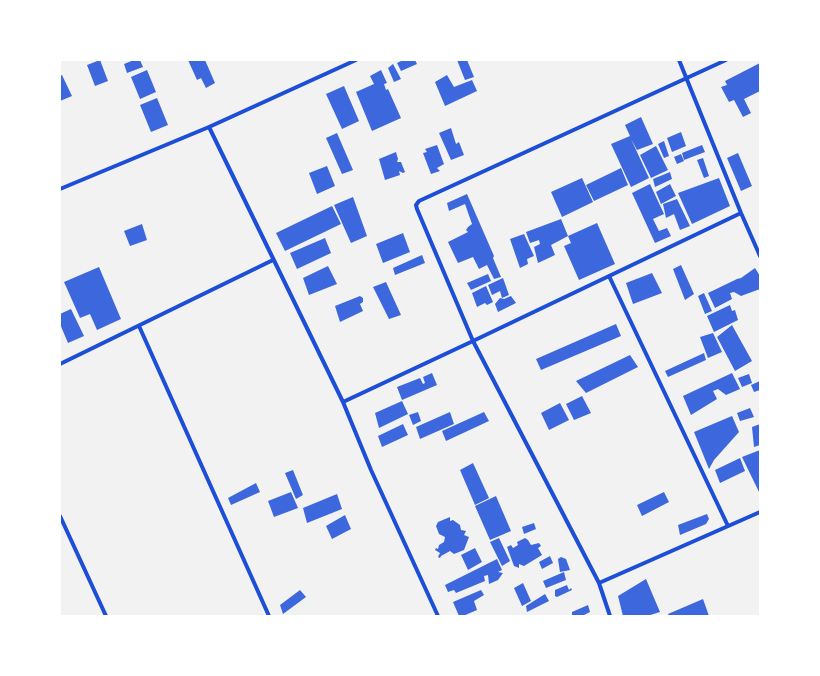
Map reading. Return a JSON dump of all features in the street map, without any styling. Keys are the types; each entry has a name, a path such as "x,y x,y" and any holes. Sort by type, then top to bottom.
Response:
{"street":[{"path":"342,60 345,65"},
{"path":"60,189 209,127 356,60"},
{"path":"679,60 760,256"},
{"path":"610,616 599,583 473,341 417,209 417,203 419,200 726,60"},
{"path":"209,127 343,402 371,470 438,616"},
{"path":"343,402 741,213"},
{"path":"60,364 273,260"},
{"path":"609,276 728,526"},
{"path":"139,326 269,616"},
{"path":"599,583 760,512"},
{"path":"60,516 106,616"}],"building":[{"path":"100,60 108,81 95,86 87,65"},
{"path":"134,60 140,60 143,67 127,73 124,64"},
{"path":"188,60 205,60 215,83 206,88 201,78 197,80"},
{"path":"403,60 415,60 417,64 401,71 397,63"},
{"path":"457,60 467,60 474,77 465,80"},
{"path":"760,63 760,91 744,99 751,113 743,117 734,100 729,102 721,87 727,85 725,81"},
{"path":"393,64 401,79 394,82 388,68"},
{"path":"147,70 156,92 140,99 131,77"},
{"path":"381,70 387,83 384,84 386,90 388,89 401,118 372,131 356,92 374,84 370,76"},
{"path":"62,75 72,96 60,101 60,76"},
{"path":"447,75 454,87 472,80 477,91 445,106 435,82"},
{"path":"344,86 359,121 342,129 326,94"},
{"path":"157,98 168,125 151,132 140,105"},
{"path":"641,117 653,144 637,150 631,139 649,178 631,187 611,144 630,136 625,125"},
{"path":"451,128 456,144 459,142 464,155 451,160 439,133"},
{"path":"681,132 686,146 672,152 667,138"},
{"path":"337,133 353,170 342,174 326,138"},
{"path":"664,141 669,156 664,158 658,144"},
{"path":"437,145 444,164 437,168 440,171 431,174 423,153 427,152 425,149"},
{"path":"702,145 705,152 684,160 682,153"},
{"path":"656,146 668,170 651,178 640,155"},
{"path":"396,152 398,159 397,162 401,162 405,172 403,173 399,171 400,175 385,180 379,159"},
{"path":"738,153 752,186 741,191 727,158"},
{"path":"681,154 684,161 677,164 674,157"},
{"path":"703,158 709,176 704,178 697,160"},
{"path":"327,166 335,186 317,194 309,173"},
{"path":"621,168 628,185 594,201 586,185"},
{"path":"670,172 672,179 655,187 653,179"},
{"path":"582,178 593,202 562,217 551,192"},
{"path":"719,178 730,206 692,224 678,193"},
{"path":"650,184 664,214 653,219 659,231 667,228 671,236 655,243 632,193"},
{"path":"670,184 676,196 661,204 656,192"},
{"path":"467,194 494,256 493,258 501,277 494,279 487,265 479,269 473,257 458,263 448,242 468,232 466,230 472,224 465,204 449,211 447,203"},
{"path":"353,197 367,236 351,243 334,205"},
{"path":"677,199 690,226 680,230 674,214 666,218 663,204"},
{"path":"332,206 341,224 285,251 276,233"},
{"path":"561,219 568,236 551,245 555,255 538,263 534,247 540,244 539,240 530,243 526,232"},
{"path":"597,223 615,264 579,280 564,246 571,243 568,236"},
{"path":"142,224 147,240 130,246 124,231"},
{"path":"403,233 410,252 383,263 376,244"},
{"path":"524,234 534,256 527,259 528,264 520,268 510,239"},
{"path":"325,238 331,253 297,269 290,253"},
{"path":"422,255 425,263 395,275 393,268"},
{"path":"681,265 694,294 685,300 673,269"},
{"path":"328,266 337,284 309,295 303,278"},
{"path":"99,267 121,319 97,330 90,314 80,318 64,282"},
{"path":"755,268 760,276 760,289 741,296 734,292 730,293 732,299 715,308 708,293 741,278"},
{"path":"652,273 662,293 633,304 626,283"},
{"path":"488,274 491,281 471,290 467,283"},
{"path":"503,278 509,295 502,298 500,291 492,295 488,285"},
{"path":"386,282 401,315 389,319 373,287"},
{"path":"486,286 493,302 487,305 485,303 477,307 472,293"},
{"path":"704,293 712,311 705,314 698,296"},
{"path":"360,296 363,298 363,302 360,304 363,311 340,322 335,306"},
{"path":"511,296 516,303 498,312 495,304 500,298 504,299"},
{"path":"730,305 732,311 735,310 738,320 714,332 707,316"},
{"path":"71,309 84,336 68,343 60,324 60,314"},
{"path":"616,324 621,336 541,370 536,359"},
{"path":"732,325 752,361 735,371 717,337"},
{"path":"713,333 722,352 708,358 700,337"},
{"path":"704,353 706,360 668,377 665,371"},
{"path":"630,355 638,367 586,393 576,381"},
{"path":"432,373 437,385 402,400 397,387 420,378 423,384 425,383 423,377"},
{"path":"732,373 740,389 726,395 718,389 713,391 717,399 691,415 683,396"},
{"path":"749,374 752,383 742,387 738,378"},
{"path":"760,381 760,390 754,392 751,385"},
{"path":"582,396 591,413 574,420 566,404"},
{"path":"402,401 408,414 379,428 375,413"},
{"path":"560,403 569,420 549,430 541,413"},
{"path":"750,408 754,417 740,421 737,413"},
{"path":"418,412 421,421 413,425 409,415"},
{"path":"450,412 454,424 420,439 416,427"},
{"path":"484,412 489,421 446,441 442,431"},
{"path":"732,416 739,432 714,460 709,469 694,432"},
{"path":"403,424 408,435 382,447 378,436"},
{"path":"760,424 760,445 754,447 752,427"},
{"path":"760,450 760,494 742,457"},
{"path":"740,458 745,471 720,483 715,470"},
{"path":"473,463 489,498 475,505 460,470"},
{"path":"293,470 303,495 296,499 285,473"},
{"path":"256,483 260,492 231,505 228,498"},
{"path":"291,492 298,508 274,517 268,501"},
{"path":"664,492 669,502 642,516 637,505"},
{"path":"337,494 342,509 307,523 303,508"},
{"path":"496,496 511,531 490,540 475,506"},
{"path":"707,514 709,519 706,524 680,535 678,525"},
{"path":"345,515 351,529 332,539 326,526"},
{"path":"450,517 450,521 453,520 460,525 461,530 466,531 464,535 469,537 464,550 454,554 450,551 440,558 438,557 440,553 435,550 436,548 438,549 439,545 444,542 445,537 439,534 436,526 438,522"},
{"path":"534,523 536,529 524,534 522,527"},
{"path":"499,538 510,561 502,566 490,542"},
{"path":"525,538 531,545 539,543 541,546 538,548 542,555 524,566 519,564 519,568 514,566 507,547 511,545 513,548 518,545 517,542"},
{"path":"475,548 482,562 468,570 461,555"},
{"path":"550,556 553,563 542,569 539,562"},
{"path":"561,557 566,559 570,570 560,572 558,559"},
{"path":"497,559 502,570 498,572 503,573 498,580 489,584 488,575 484,576 485,581 456,593 454,590 448,592 445,585"},
{"path":"564,572 566,580 546,588 543,581"},
{"path":"646,579 660,612 647,616 623,616 618,596"},
{"path":"523,583 531,601 522,606 514,588"},
{"path":"567,585 569,590 571,588 572,590 557,597 555,596 555,590"},
{"path":"300,590 306,597 283,614 280,605"},
{"path":"481,590 484,595 474,601 477,610 463,616 459,616 453,602"},
{"path":"545,594 549,601 527,612 526,606"},
{"path":"703,599 709,616 669,616 668,614"},
{"path":"588,605 590,612 582,616 572,616 572,612"}]}
